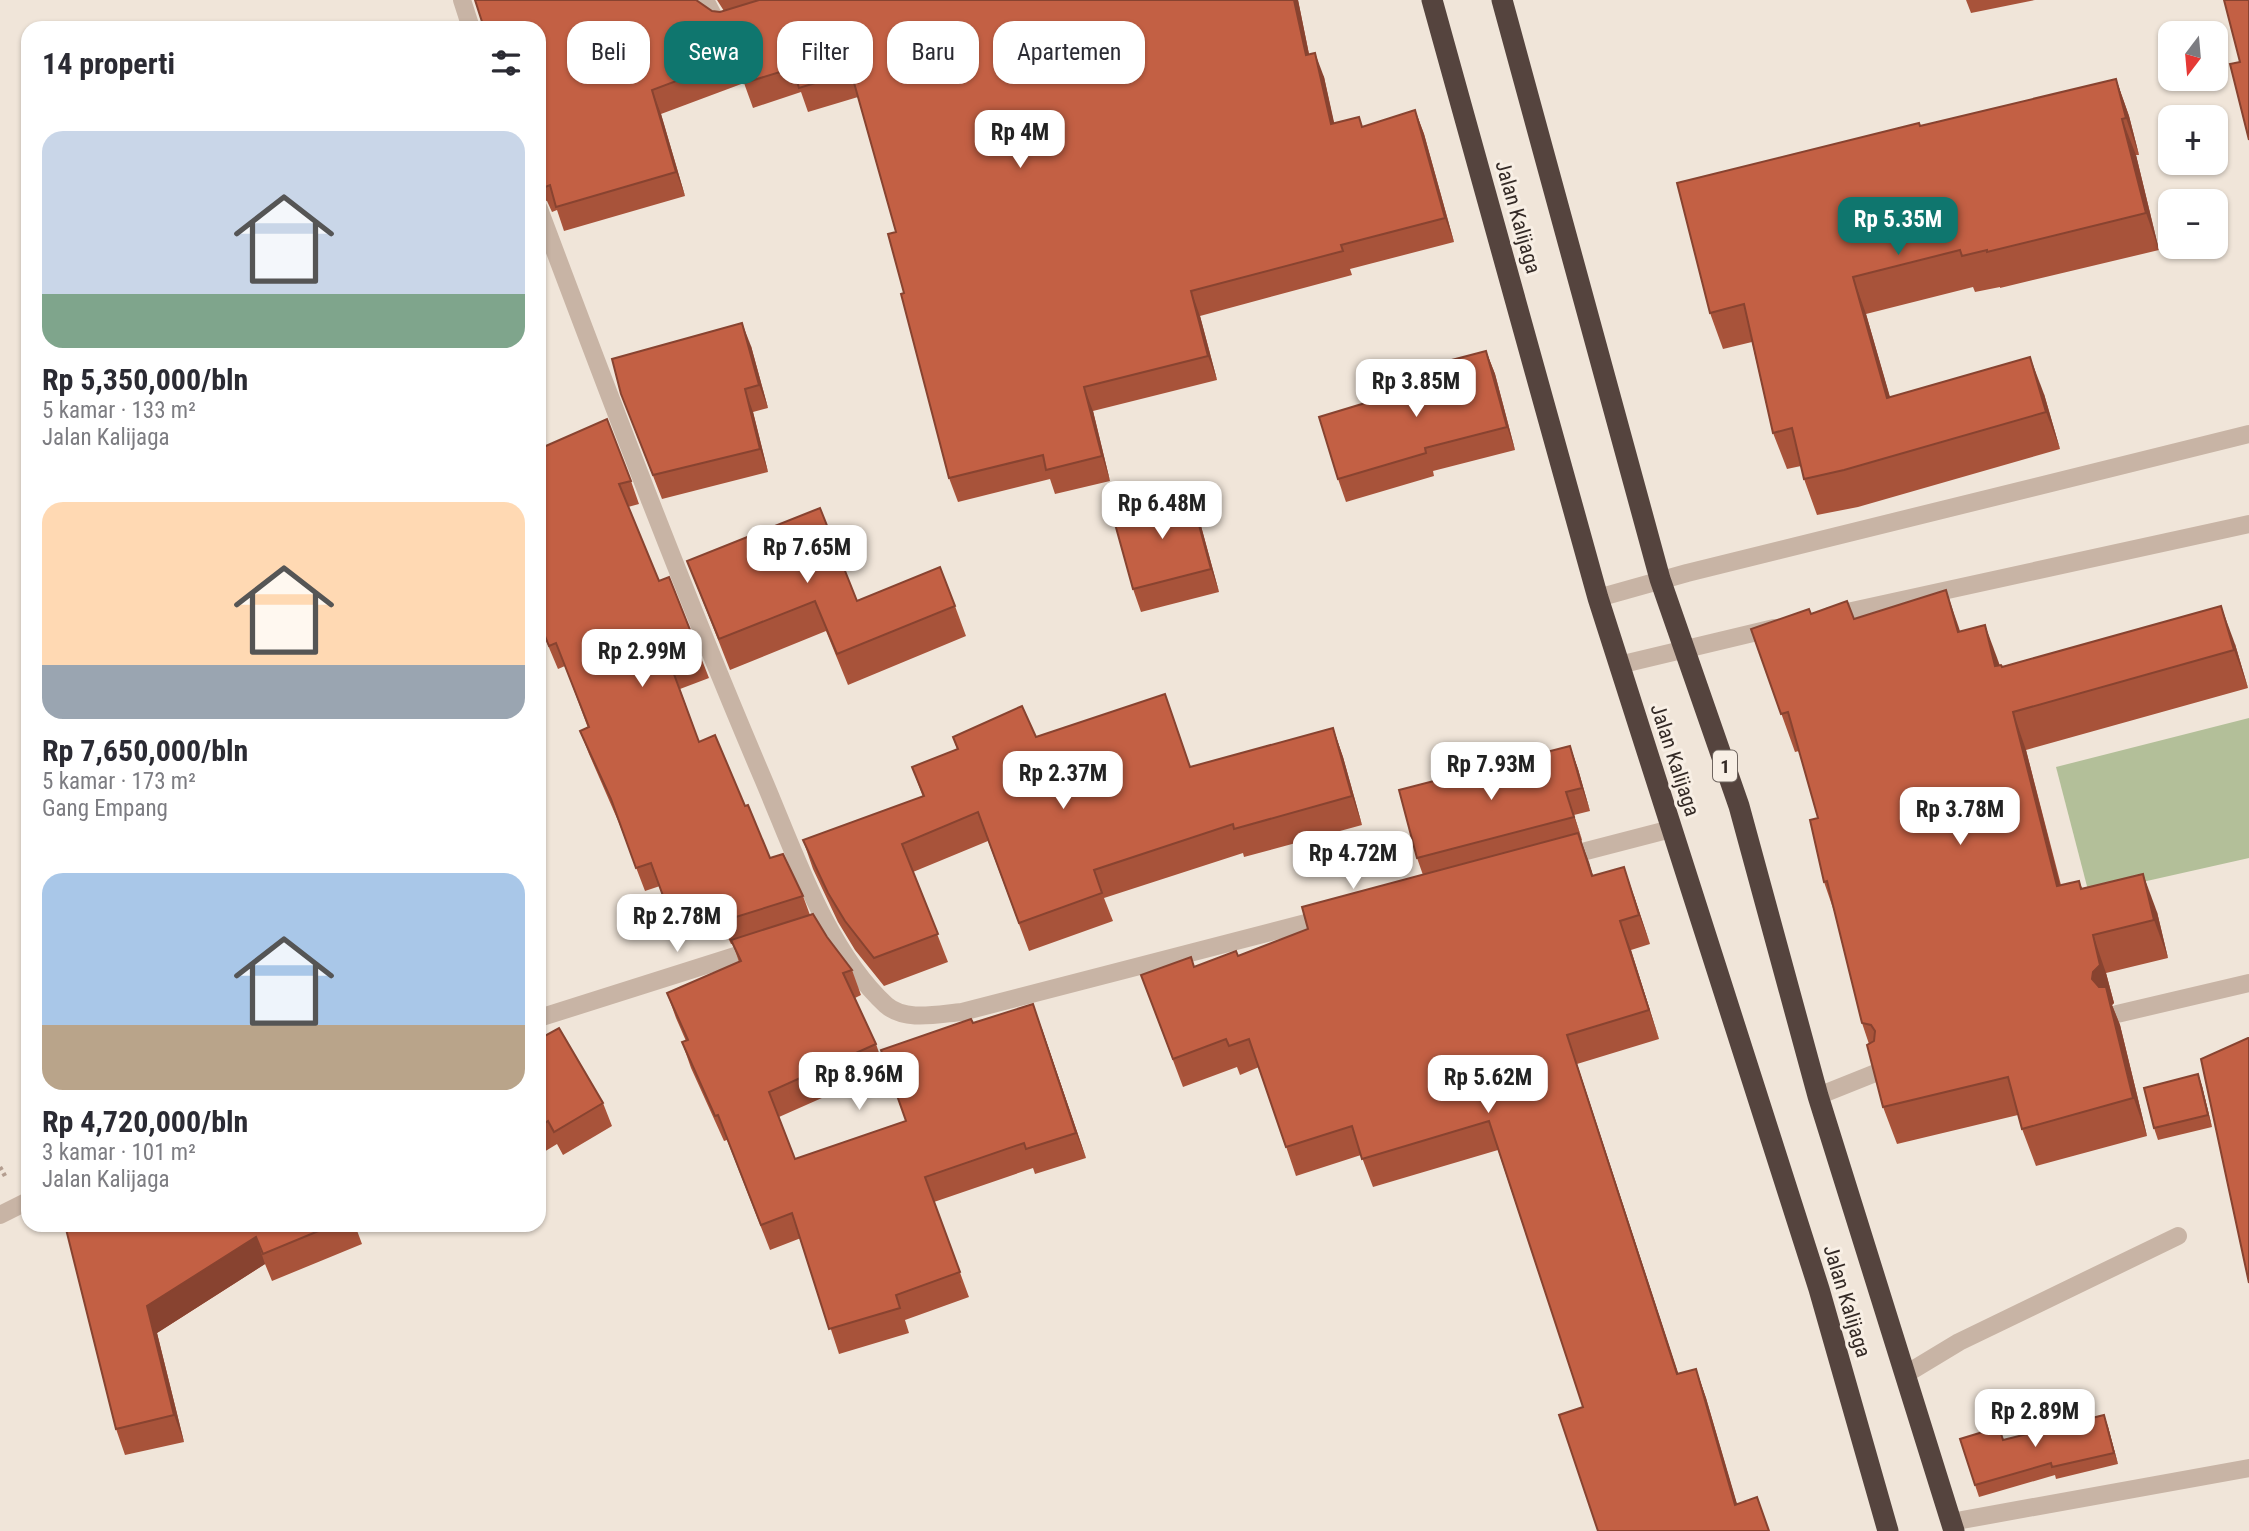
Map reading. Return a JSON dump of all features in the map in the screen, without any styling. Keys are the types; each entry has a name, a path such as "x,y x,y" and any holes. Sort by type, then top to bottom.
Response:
{"highway":[{"name":"Jalan Kalijaga","path":"1432,0 1598,598 1819,1289 1888,1531"},
{"name":"Jalan Kalijaga","path":"1502,0 1660,579 1739,806 1818,1097 1952,1526"}],"street":[{"path":"462,0 469,21"},
{"path":"705,0 711,14 721,23 726,25 743,20"},
{"path":"546,227 820,928 887,1006 907,1016 974,1010 1351,911"},
{"path":"1598,598 1660,579 2249,434"},
{"path":"1816,619 2249,524"},
{"path":"1619,665 1789,625"},
{"path":"1551,860 1671,829"},
{"path":"546,1016 774,943"},
{"path":"2117,1014 2249,983"},
{"path":"1818,1097 1878,1072"},
{"path":"0,1214 21,1205"},
{"path":"1906,1374 1959,1342 2179,1236"},
{"path":"1952,1526 2249,1468"}],"green space":[{"path":"2249,718 2249,858 2089,894 2056,767"}],"building":[{"path":"475,0 696,0 712,11 720,12 759,0 1294,0 1306,55 1315,53 1331,124 1359,117 1362,127 1415,110 1445,218 1341,245 1343,251 1191,291 1208,356 1084,387 1102,456 1046,470 1043,455 949,478 888,234 896,232 854,84 873,84 873,21 777,21 777,73 763,77 763,21 664,21 664,84 668,84 652,90 676,172 556,207 550,185 546,187 546,21 482,21"},
{"path":"2224,0 2249,0 2249,140 2230,64 2240,62"},
{"path":"2116,79 2126,118 2122,119 2146,213 1987,252 1962,256 1960,250 1853,277 1887,398 2030,357 2046,412 1804,479 1792,428 1773,433 1744,304 1710,313 1677,183 1919,123 1920,126"},
{"path":"742,323 759,385 745,389 760,449 653,475 621,394 612,359"},
{"path":"1486,351 1507,427 1425,448 1426,453 1338,479 1319,417 1448,378 1444,362"},
{"path":"607,419 631,481 619,484 659,581 669,577 700,655 671,666 699,742 715,735 770,858 783,854 803,896 723,921 713,900 670,915 651,863 636,868 611,799 580,731 589,727 556,643 549,646 546,638 546,446"},
{"path":"1190,492 1211,569 1133,589 1112,513"},
{"path":"820,508 857,601 940,567 955,606 837,654 815,601 719,639 687,561"},
{"path":"1946,590 1958,632 1985,625 1995,666 2002,667 2221,606 2234,650 2013,712 2057,886 2079,881 2081,889 2143,874 2154,920 2093,935 2100,965 2093,972 2092,979 2099,987 2106,987 2133,1098 2022,1129 2008,1077 1883,1107 1867,1045 1874,1041 1875,1031 1871,1025 1862,1023 1827,881 1824,882 1810,820 1818,818 1788,712 1781,714 1751,629 1809,609 1811,614 1847,601 1854,619"},
{"path":"1165,694 1190,767 1333,728 1352,796 1234,829 1233,824 1094,870 1102,893 1019,923 978,812 902,844 938,934 874,958 845,921 828,893 803,840 924,796 912,767 958,749 953,737 1022,706 1036,737"},
{"path":"1570,746 1582,788 1566,792 1574,817 1417,858 1399,790"},
{"path":"1578,833 1592,876 1624,867 1639,915 1620,921 1649,1010 1567,1035 1677,1374 1696,1369 1735,1505 1757,1497 1769,1531 1598,1531 1559,1415 1583,1407 1489,1121 1362,1159 1352,1126 1286,1147 1249,1039 1229,1046 1226,1039 1173,1059 1141,975 1191,957 1194,967 1236,951 1238,956 1308,929 1302,907"},
{"path":"813,914 852,970 843,973 876,1044 769,1092 795,1159 906,1121 881,1050 971,1019 973,1023 1033,1004 1076,1133 1026,1149 1024,1143 925,1177 960,1272 896,1295 900,1308 829,1329 792,1213 761,1225 718,1115 715,1116 682,1042 688,1040 667,993 741,961 731,940"},
{"path":"559,1028 603,1103 554,1132 548,1121 546,1122 546,1035"},
{"path":"2249,1038 2249,1283 2201,1059"},
{"path":"2198,1074 2208,1115 2154,1128 2144,1088"},
{"path":"67,1232 316,1232 263,1254 256,1237 147,1306 174,1415 116,1429"},
{"path":"2104,1415 2114,1453 2052,1467 2051,1463 1975,1485 1960,1439 1999,1427 2003,1440"}]}
